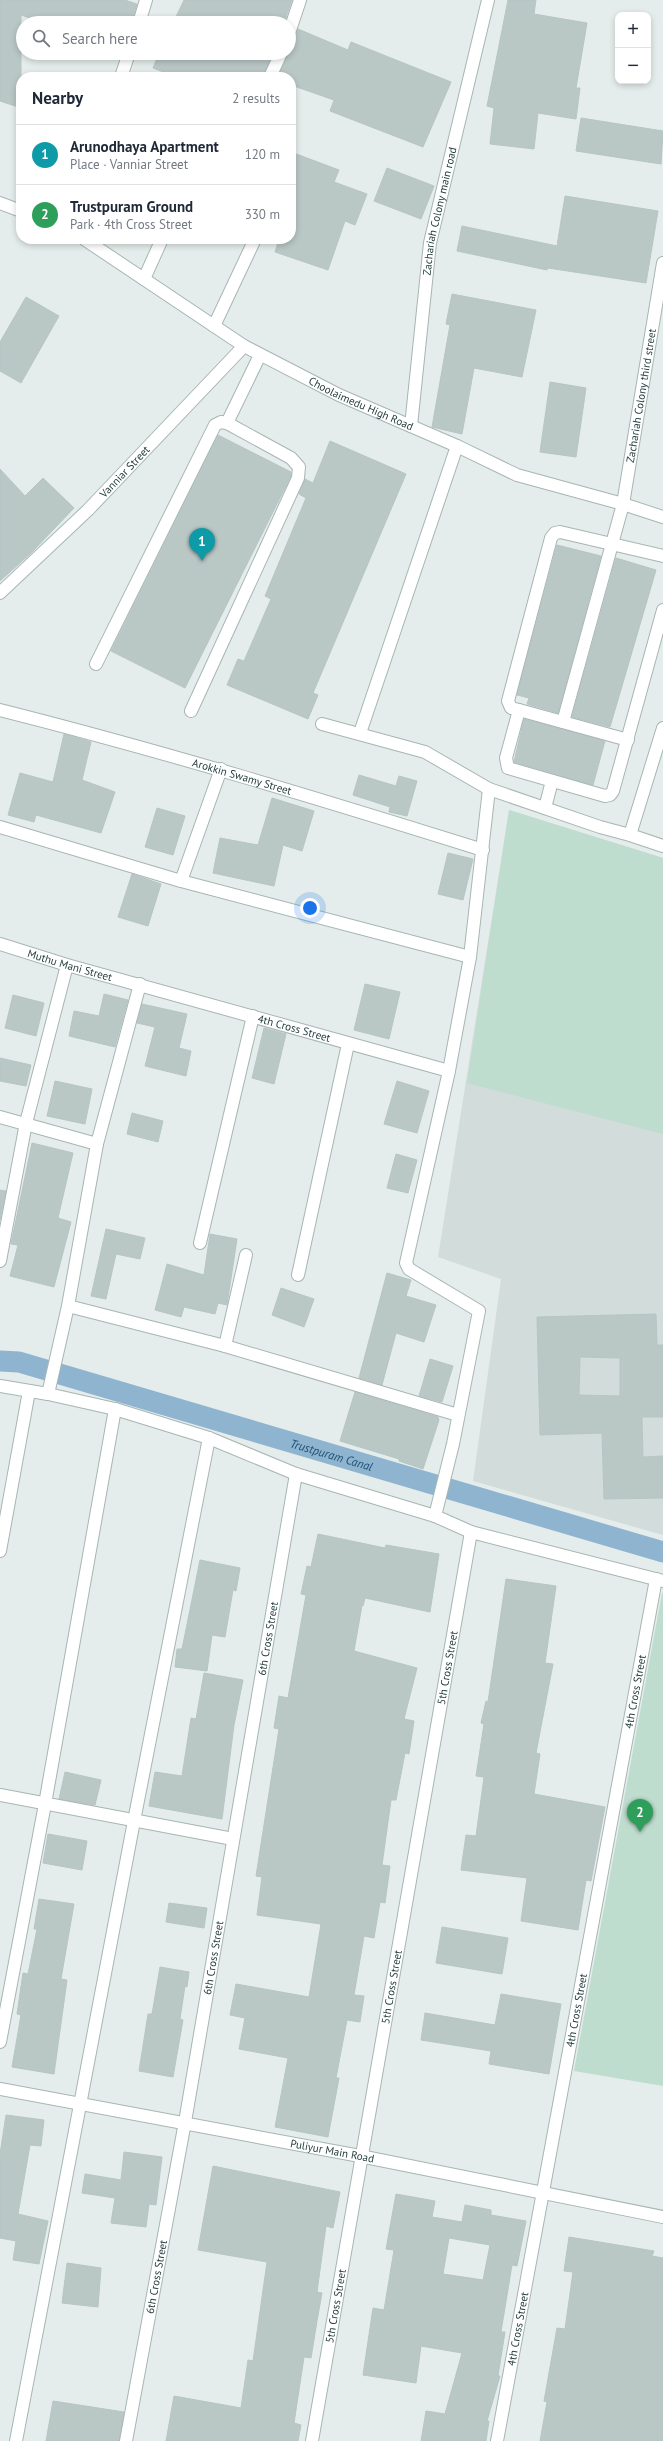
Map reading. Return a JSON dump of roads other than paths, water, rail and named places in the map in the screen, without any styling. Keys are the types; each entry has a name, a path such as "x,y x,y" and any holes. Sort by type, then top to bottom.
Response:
{"street":[{"path":"140,16 146,0"},
{"path":"295,16 300,0"},
{"name":"Zachariah Colony main road","path":"411,426 430,243 488,0"},
{"path":"123,72 127,60"},
{"path":"272,72 278,60"},
{"path":"0,203 16,209"},
{"name":"Choolaimedu High Road","path":"92,244 244,346 339,395 457,446 516,475 623,504 663,517"},
{"path":"144,279 160,244"},
{"path":"214,326 253,244"},
{"name":"Zachariah Colony third street","path":"563,722 623,504 663,263"},
{"name":"Vanniar Street","path":"0,593 88,510 244,346"},
{"path":"227,423 260,354"},
{"path":"96,664 215,425 221,422 227,423 291,458 299,467 298,478 192,711"},
{"path":"360,733 457,446"},
{"path":"628,740 511,708 508,701 551,538 555,533 560,532 613,543 663,556"},
{"path":"519,710 506,765 513,771 605,796 610,795 613,791 628,740 663,610"},
{"name":"Arokkin Swamy Street","path":"0,710 128,742 221,769 483,850"},
{"path":"322,724 360,733 425,752 489,789 600,827 630,834 663,846"},
{"path":"630,834 663,728"},
{"path":"181,881 221,769"},
{"path":"545,808 552,781"},
{"path":"435,1516 453,1444 479,1311 409,1268 406,1263 449,1071 470,957 489,789"},
{"path":"0,827 181,881 470,957"},
{"name":"Muthu Mani Street","path":"0,944 67,965 140,984"},
{"path":"0,1260 26,1123 67,965"},
{"path":"48,1394 68,1306 97,1144 140,984"},
{"name":"4th Cross Street","path":"140,984 348,1044 449,1071"},
{"path":"200,1243 253,1016"},
{"path":"298,1275 348,1044"},
{"path":"0,1117 97,1144"},
{"path":"225,1346 246,1255"},
{"path":"68,1306 225,1346 458,1415"},
{"path":"0,1386 48,1394 115,1409 209,1438 296,1474 435,1516 471,1532 660,1580"},
{"path":"0,1551 29,1391"},
{"path":"0,2042 45,1804 115,1409"},
{"path":"16,2441 134,1821 209,1438"},
{"name":"6th Cross Street","path":"126,2441 185,2122 296,1474"},
{"name":"5th Cross Street","path":"312,2441 360,2156 471,1532"},
{"name":"4th Cross Street","path":"497,2441 541,2194 660,1580"},
{"path":"0,1795 233,1839"},
{"name":"Puliyur Main Road","path":"0,2089 185,2122 360,2156 541,2194 663,2217"}],"waterway":[{"name":"Trustpuram Canal","path":"0,1361 19,1362 663,1552"}],"place":[{"name":"Arunodhaya Apartment","path":"202,561"},
{"name":"Trustpuram Ground","path":"640,1832"}]}
